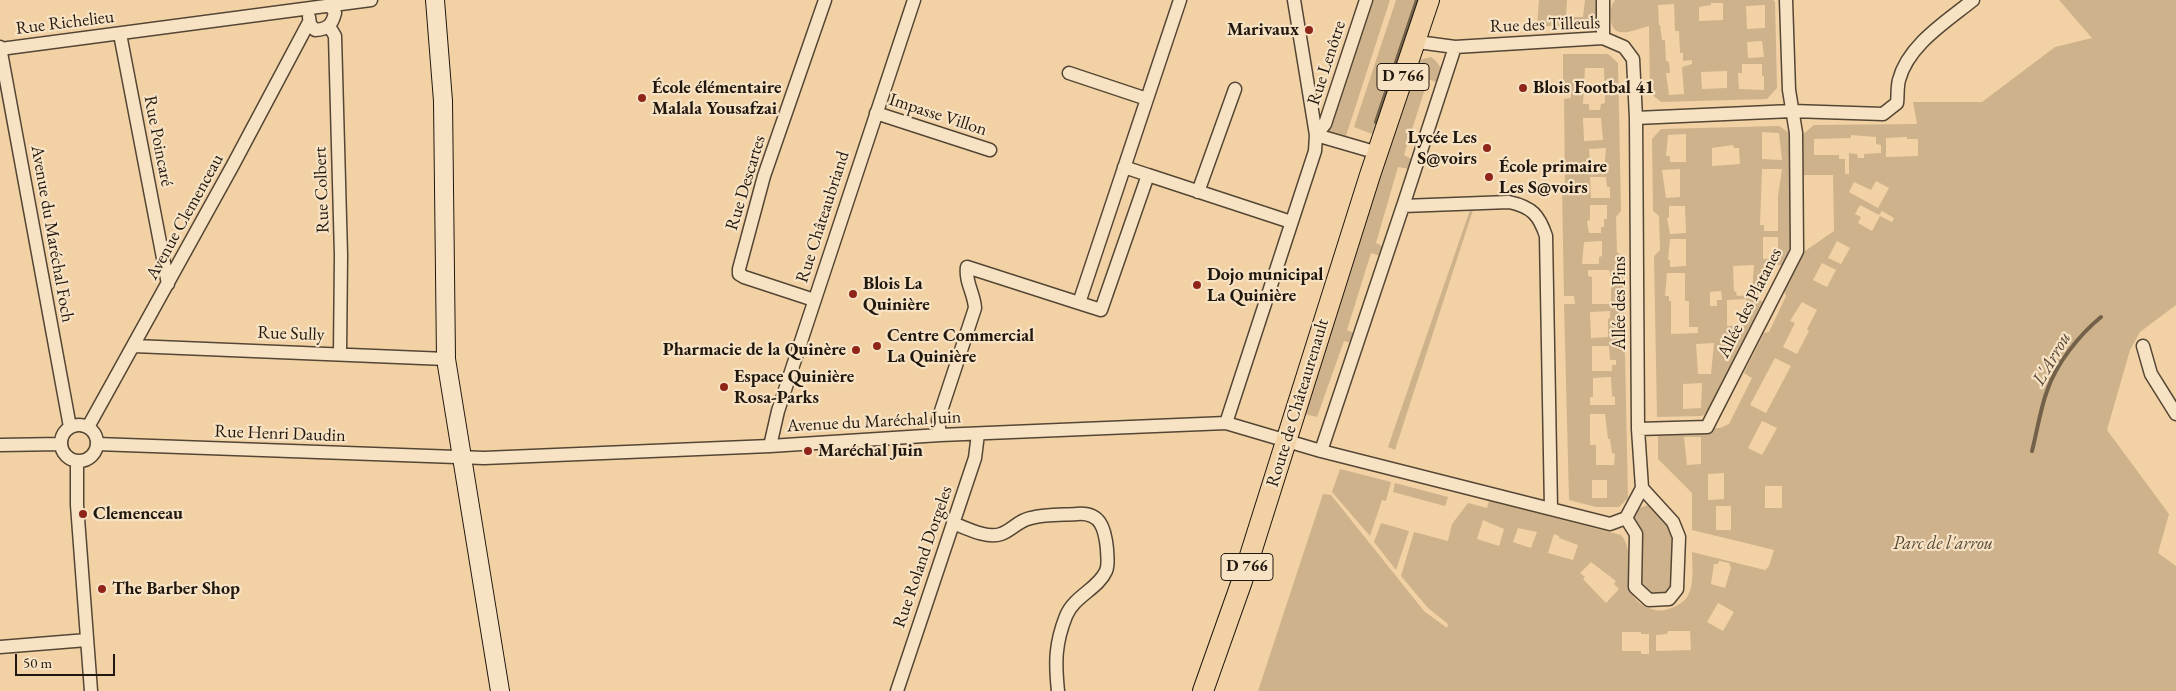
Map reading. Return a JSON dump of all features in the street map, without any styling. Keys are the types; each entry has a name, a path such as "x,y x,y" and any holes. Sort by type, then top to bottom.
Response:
{"main road":[{"name":"Route de Châteaurenault","path":"1204,691 1242,581 1378,153 1429,0"}],"street":[{"name":"Rue Richelieu","path":"0,48 120,34 330,4 371,0"},
{"path":"435,0 443,101 446,359 500,691"},
{"name":"Rue Descartes","path":"814,300 744,277 739,274 739,269 764,176 825,0"},
{"name":"Rue Châteaubriand","path":"770,446 778,410 914,0"},
{"path":"1079,303 1180,0"},
{"path":"1226,423 1315,151 1316,135 1294,0"},
{"name":"Rue Lenôtre","path":"1316,135 1325,124 1366,0"},
{"path":"1603,0 1603,38"},
{"name":"Allée des Platanes","path":"1638,429 1707,427 1797,251 1796,133 1792,112 1786,0"},
{"path":"1636,118 1792,112 1883,114 1897,103 1899,80 1911,56 1920,45 1973,0"},
{"path":"312,7 308,16 310,22 315,30 325,29 332,23 335,13 330,4"},
{"name":"Avenue Clemenceau","path":"88,427 310,22"},
{"name":"Rue Colbert","path":"329,26 335,36 342,255 340,354"},
{"name":"Rue Poincaré","path":"120,34 168,284"},
{"name":"Rue des Tilleuls","path":"1416,40 1455,47 1603,38 1624,46 1633,59 1636,118"},
{"path":"1321,451 1455,47"},
{"name":"Avenue du Maréchal Foch","path":"0,48 70,427"},
{"path":"1069,73 1147,99"},
{"path":"1198,192 1235,89"},
{"name":"Impasse Villon","path":"876,113 990,150"},
{"name":"Allée des Pins","path":"1636,118 1638,429 1642,488"},
{"path":"1316,135 1378,153"},
{"path":"1124,167 1291,222"},
{"path":"940,435 938,420 974,308 974,299 966,277 967,267 1101,310 1148,175"},
{"path":"1403,206 1509,202 1523,205 1540,219 1546,236 1548,263 1551,510"},
{"name":"Rue Sully","path":"134,346 446,359"},
{"path":"2143,346 2151,374 2176,414"},
{"name":"Avenue du Maréchal Juin","path":"462,458 770,446 940,435 1226,423 1286,441"},
{"path":"75,425 88,427 95,434 96,450 88,459 77,462 66,456 61,444 63,434 75,425"},
{"name":"Rue Roland Dorgeles","path":"897,691 975,458 978,434"},
{"path":"1286,441 1610,524 1626,518 1642,488 1673,522 1679,537 1678,589 1669,599 1649,600 1635,587 1636,534 1626,518"},
{"path":"0,444 61,444"},
{"name":"Rue Henri Daudin","path":"97,444 462,458"},
{"path":"77,462 77,505 90,691"},
{"path":"953,523 992,535 1001,534 1023,520 1033,517 1082,514 1098,520 1103,526 1108,563 1100,580 1070,606 1058,639 1055,655 1058,691"},
{"path":"0,647 87,640"}],"green space":[{"path":"1369,0 1390,0 1346,136 1326,130"},
{"path":"1396,0 1420,0 1379,125 1372,134 1354,127"},
{"path":"1539,0 1567,0 1566,17 1583,17 1585,0 1598,0 1598,16 1588,26 1537,26"},
{"path":"1615,0 1773,0 1775,2 1777,88 1767,99 1661,102 1650,93 1649,26 1625,32 1616,30 1612,26 1611,19 1613,2","holes":["1711,3 1723,3 1723,20 1699,21 1699,7 1711,5","1674,4 1675,31 1679,31 1680,53 1683,53 1683,61 1692,60 1692,64 1682,67 1684,94 1669,95 1666,73 1670,73 1669,62 1666,61 1665,40 1662,40 1659,25 1658,5","1765,5 1765,28 1747,29 1746,6","1762,41 1764,57 1748,58 1747,42","1742,64 1762,64 1764,90 1739,89 1738,73 1742,73","1727,71 1727,88 1702,89 1701,72"]},
{"name":"Parc de l'arrou","path":"2059,0 2176,0 2176,305 2140,332 2130,350 2107,430 2169,514 2158,553 2176,566 2176,691 1258,691 1323,494 1331,495 1424,611 1447,628 1448,624 1428,608 1401,576 1414,532 1448,541 1452,524 1468,503 1487,508 1489,501 1621,535 1626,543 1628,553 1632,592 1637,600 1654,610 1673,607 1687,597 1692,581 1692,552 1765,570 1769,566 1774,550 1692,530 1692,493 1658,459 1658,430 1720,428 1729,424 1752,378 1744,373 1764,333 1769,332 1786,296 1784,291 1797,268 1802,253 1834,231 1833,175 1803,175 1802,135 1814,125 1917,124 1913,102 1982,102 2055,47 2092,38","holes":["1851,135 1876,137 1876,144 1881,145 1881,153 1864,154 1864,158 1858,158 1857,154 1849,153 1849,174 1845,174 1845,159 1839,159 1839,155 1814,155 1814,139 1851,138","1907,137 1907,139 1918,139 1918,156 1886,157 1886,138","1876,181 1889,188 1878,208 1849,192 1854,182 1871,190","1860,205 1879,215 1882,211 1894,218 1892,222 1880,216 1872,231 1858,223 1861,217 1855,214","1837,241 1850,248 1841,264 1828,258","1822,263 1836,270 1827,287 1813,280","1802,302 1817,310 1797,354 1783,347 1795,323 1790,321","1775,358 1791,366 1766,413 1750,405","1762,421 1777,428 1762,455 1748,448","1684,437 1701,437 1701,464 1687,465","1724,473 1724,499 1708,500 1708,474","1765,486 1782,486 1782,508 1765,508","1716,506 1731,506 1731,530 1716,530","1483,520 1504,529 1499,546 1477,539","1518,528 1537,532 1531,548 1513,542","1554,534 1559,536 1559,538 1578,545 1573,560 1548,553","1719,561 1729,563 1731,568 1725,588 1711,584 1714,564 1718,564","1591,562 1616,581 1614,584 1619,589 1606,603 1583,579 1585,577 1580,573","1718,603 1734,612 1723,631 1707,622","1668,631 1690,631 1691,650 1656,651 1656,635 1667,634","1622,632 1649,634 1649,654 1641,654 1641,651 1622,651"]},
{"path":"1563,54 1608,54 1618,63 1621,211 1616,217 1617,252 1623,257 1628,498 1619,507 1596,507 1569,500 1564,304 1575,304 1574,296 1564,296 1562,189 1565,188 1564,99 1571,98 1571,85 1563,85","holes":["1585,68 1604,68 1605,103 1601,104 1600,110 1589,110 1589,104 1583,104","1583,118 1601,118 1603,140 1584,141","1606,148 1604,169 1587,169 1587,164 1590,164 1589,149","1590,177 1606,177 1607,187 1610,187 1610,198 1591,198","1590,205 1607,205 1607,219 1604,219 1604,227 1601,227 1601,233 1589,233 1587,221 1590,220","1602,241 1602,256 1599,257 1599,264 1582,264 1584,242","1588,270 1609,270 1611,277 1611,304 1592,304 1592,277 1588,276","1610,311 1608,337 1591,338 1590,312","1592,346 1609,346 1610,360 1616,360 1616,365 1612,365 1612,371 1592,371","1611,377 1612,396 1615,397 1615,405 1590,405 1590,397 1593,397 1593,378","1590,414 1605,414 1608,439 1610,439 1612,453 1615,454 1614,465 1596,465 1596,445 1590,445","1592,480 1607,480 1607,498 1592,498"]},
{"path":"1431,57 1442,70 1439,83 1428,79 1404,155 1413,160 1409,169 1398,167 1376,243 1384,247 1381,256 1371,253 1347,330 1356,334 1353,343 1344,341 1317,417 1305,414 1410,71 1419,61"},
{"path":"1779,126 1791,134 1791,244 1785,265 1773,265 1756,298 1765,303 1707,413 1702,416 1657,417 1654,256 1660,250 1659,216 1653,211 1652,139 1661,129","holes":["1762,132 1779,133 1782,160 1762,159","1686,134 1686,162 1670,162 1670,156 1666,156 1668,135","1733,145 1734,148 1739,148 1740,164 1712,166 1712,148","1680,169 1680,197 1666,198 1662,170","1762,169 1782,169 1778,196 1778,231 1764,231 1764,225 1760,225","1669,206 1685,206 1686,233 1670,234 1667,218 1669,217","1763,237 1778,237 1778,258 1763,259","1670,239 1686,239 1686,266 1670,267 1670,260 1668,260","1754,265 1750,295 1737,296 1734,291 1733,266","1667,273 1685,273 1685,301 1689,301 1689,327 1698,327 1698,333 1671,334 1671,301 1669,301 1669,296 1665,296","1721,291 1722,300 1717,300 1717,306 1710,306 1710,292","1746,299 1746,325 1727,326 1727,300","1714,343 1711,374 1698,374 1696,344","1702,383 1701,408 1683,409 1683,384"]},
{"path":"1471,207 1474,207 1395,450 1388,447"},
{"path":"1340,469 1391,482 1386,501 1382,500 1370,536 1332,492"},
{"path":"1395,483 1448,497 1445,506 1393,492"},
{"path":"1651,504 1672,519 1675,587 1667,596 1650,597 1640,585 1632,518 1639,508"},
{"path":"1381,523 1409,531 1396,570 1374,542"}],"waterway":[{"path":"1376,122 1417,0"},
{"name":"L'Arrou","path":"2032,451 2040,413 2056,371 2077,341 2101,317"}],"place":[{"name":"Marivaux","path":"1309,30"},
{"name":"Blois Footbal 41","path":"1523,88"},
{"name":"École élémentaire Malala Yousafzai","path":"642,98"},
{"name":"Lycée Les S@voirs","path":"1487,148"},
{"name":"École primaire Les S@voirs","path":"1489,177"},
{"name":"Dojo municipal La Quinière","path":"1197,285"},
{"name":"Blois La Quinière","path":"853,294"},
{"name":"Centre Commercial La Quinière","path":"877,346"},
{"name":"Pharmacie de la Quinère","path":"856,350"},
{"name":"Espace Quinière Rosa-Parks","path":"724,387"},
{"name":"Maréchal Juin","path":"808,451"},
{"name":"Clemenceau","path":"83,514"},
{"name":"The Barber Shop","path":"102,589"}]}
